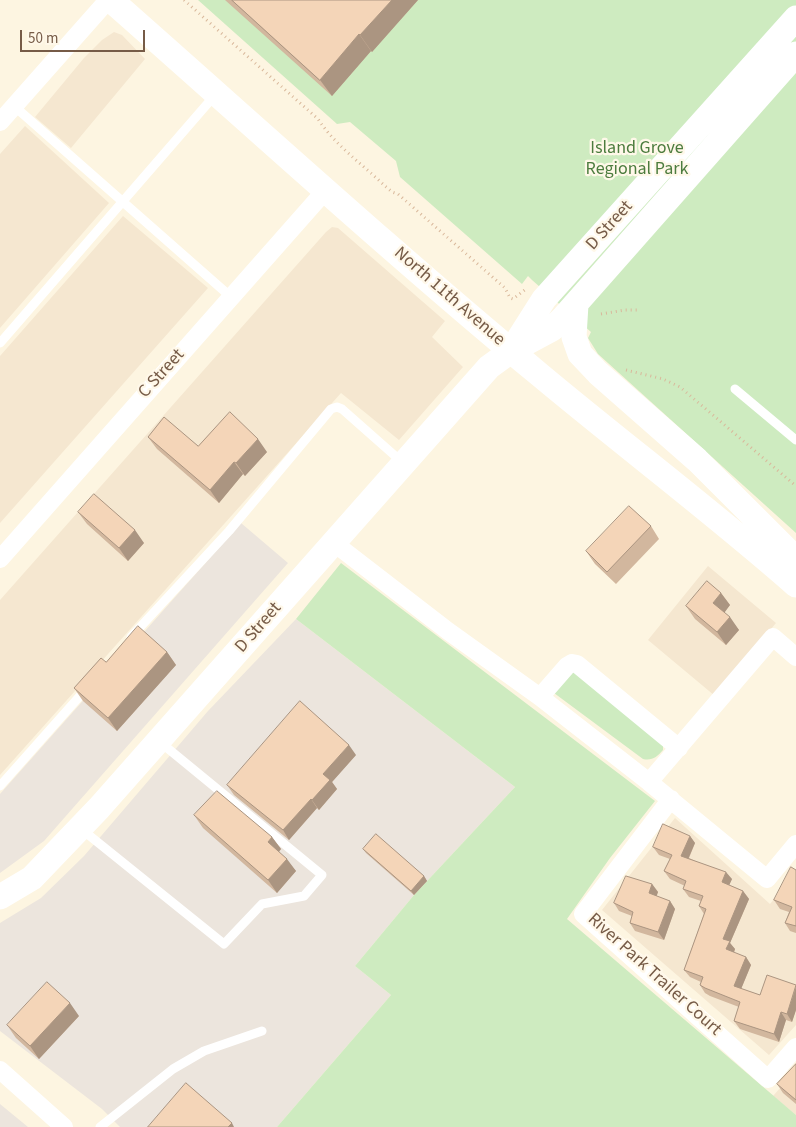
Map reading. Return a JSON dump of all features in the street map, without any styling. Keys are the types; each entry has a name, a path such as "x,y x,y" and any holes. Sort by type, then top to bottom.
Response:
{"street":[{"name":"North 11th Avenue","path":"110,0 217,93 325,191 511,350 738,534 796,585"},
{"path":"0,122 110,0"},
{"name":"D Street","path":"511,350 544,299 796,18"},
{"name":"D Street","path":"0,898 32,878 80,828 160,741 489,367 511,350 552,329 576,304 796,54"},
{"name":"C Street","path":"0,559 325,191"},
{"path":"576,304 574,337 580,354 598,373 697,460 793,556 796,562"},
{"path":"334,544 448,632 540,697 671,799 767,879 796,844"},
{"path":"649,782 773,637 796,656"},
{"path":"540,697 568,666 572,663 577,664 679,748"},
{"name":"River Park Trailer Court","path":"671,799 583,914 768,1079 796,1047"},
{"path":"0,1070 64,1127"}],"lane":[{"path":"0,343 217,93"},
{"path":"14,106 231,297"},
{"path":"735,389 796,440"},
{"path":"122,648 229,531 331,409 337,407 342,409 404,463"},
{"path":"0,786 91,684"},
{"path":"80,828 224,944 262,904 304,896 322,875 160,741"},
{"path":"100,1127 173,1070 204,1051 262,1031"}],"path":[{"path":"184,0 318,119 335,140 365,166 384,186 398,194 505,288 510,298 513,299 516,296"},
{"path":"601,314 638,310"},
{"path":"618,368 663,379 680,387 796,486"}],"shaded area":[{"path":"114,32 122,35 145,59 71,148 35,117 84,58 102,40"},
{"path":"25,126 109,203 0,328 0,154"},
{"path":"123,216 208,288 0,523 0,356"},
{"path":"332,227 338,228 445,321 432,337 463,367 399,440 341,393 0,775 0,600"},
{"path":"241,523 288,563 44,841 0,873 0,794"},
{"path":"708,566 776,623 715,696 648,640"},
{"path":"296,619 515,787 414,895 355,966 391,995 277,1127 120,1127 102,1109 0,1031 0,923 41,898 84,856 208,711"},
{"path":"675,818 770,904 796,873 796,1025 769,1055 602,910"},
{"path":"796,1070 796,1115 773,1096"},
{"path":"0,1104 28,1127 0,1127"}],"green space":[{"name":"Island Grove Regional Park","path":"198,0 796,0 796,533 598,354 588,338 591,332 528,276 522,284 400,177 396,161 350,122 337,124"},
{"path":"341,563 655,801 610,858 567,919 796,1115 796,1127 277,1127 391,995 355,966 414,895 515,787 296,619"},
{"path":"574,671 663,741 663,750 652,759 643,759 554,693 569,674"}],"building":[{"path":"232,0 392,0 359,34 320,80"},
{"path":"230,412 258,439 236,463 234,462 210,490 148,437 164,417 198,446"},
{"path":"94,494 135,530 119,548 78,512"},
{"path":"629,506 651,526 607,572 586,551"},
{"path":"707,581 721,593 713,603 730,617 717,632 686,606"},
{"path":"138,626 167,652 108,718 74,688 101,658 106,662"},
{"path":"300,701 349,745 323,774 330,780 283,830 227,785"},
{"path":"217,791 272,837 268,842 287,859 268,880 194,815"},
{"path":"663,824 690,836 681,856 726,872 722,882 743,891 723,939 730,941 726,949 746,957 734,986 760,995 767,975 796,985 787,1014 781,1012 774,1034 734,1021 740,1002 705,988 700,985 703,977 684,970 706,909 699,906 703,896 683,889 686,881 664,871 672,855 653,847"},
{"path":"376,834 424,876 411,891 363,849"},
{"path":"791,867 796,870 796,926 785,923 792,907 774,900"},
{"path":"626,876 652,884 649,893 670,901 658,932 630,923 633,912 614,903"},
{"path":"47,982 70,1003 30,1046 7,1025"},
{"path":"796,1064 796,1100 777,1084"},
{"path":"186,1083 232,1123 228,1127 148,1127"}]}
